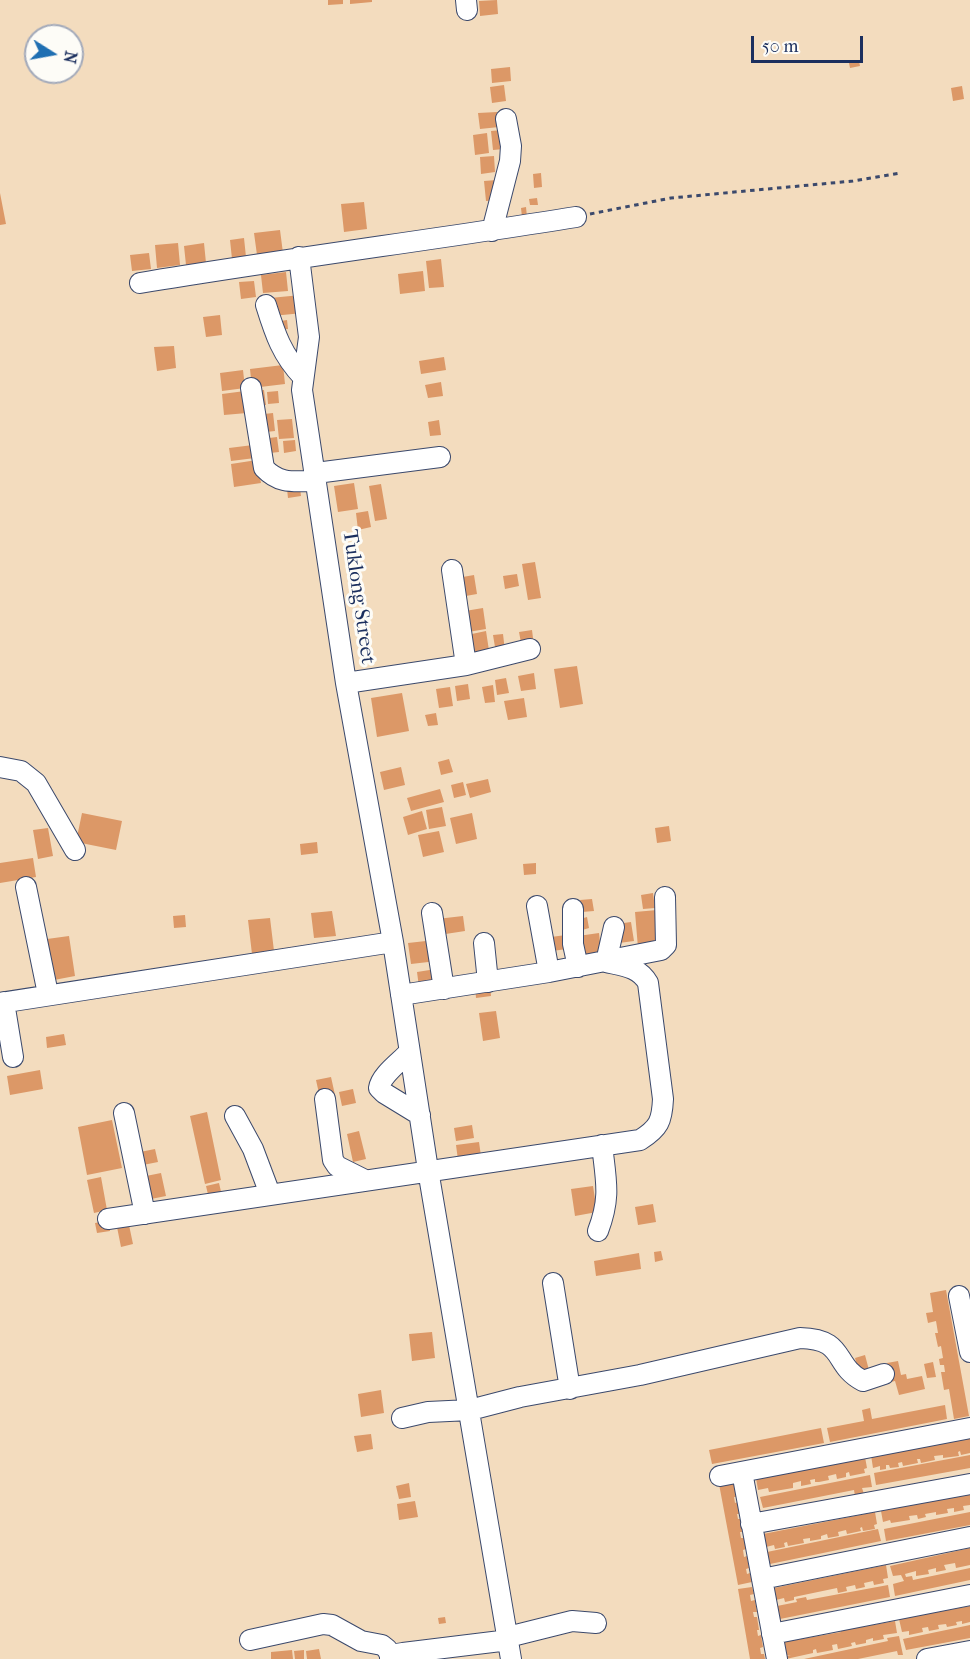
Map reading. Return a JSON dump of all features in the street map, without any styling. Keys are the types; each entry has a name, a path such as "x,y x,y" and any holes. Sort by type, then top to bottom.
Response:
{"street":[{"path":"492,231 510,161 511,146 506,119"},
{"path":"140,283 299,257 492,231 576,217"},
{"name":"Tuklong Street","path":"299,257 309,337 302,390 346,683 393,942 428,1170 509,1646"},
{"path":"266,305 288,361 303,377"},
{"path":"250,388 264,468 280,480 316,477 440,457"},
{"path":"452,570 466,665"},
{"path":"346,683 466,665 530,649"},
{"path":"0,767 21,771 36,783 75,850"},
{"path":"26,887 48,994"},
{"path":"401,995 578,967 661,950 666,945 665,897"},
{"path":"537,906 549,972"},
{"path":"573,909 573,944 578,967"},
{"path":"432,913 444,989"},
{"path":"606,962 614,927"},
{"path":"13,1057 2,1002 393,942"},
{"path":"484,943 488,982"},
{"path":"108,1219 365,1179 640,1140 653,1131 662,1117 663,1099 648,983 643,974 636,969 606,962"},
{"path":"409,1052 382,1079 379,1088 420,1115"},
{"path":"325,1099 333,1160 337,1166 365,1179"},
{"path":"124,1113 145,1214"},
{"path":"235,1116 253,1149 270,1194"},
{"path":"598,1231 606,1211 608,1197 602,1145"},
{"path":"553,1283 570,1389"},
{"path":"959,1296 966,1317 970,1352"},
{"path":"402,1418 428,1412 470,1410 520,1397 640,1375 800,1338 825,1341 836,1350 855,1376 863,1380 884,1374"},
{"path":"720,1476 970,1428"},
{"path":"742,1472 777,1659"},
{"path":"752,1524 970,1484"},
{"path":"762,1579 970,1537"},
{"path":"772,1634 970,1595"},
{"path":"250,1640 323,1624 332,1625 362,1641 382,1645 387,1649 390,1657 509,1646 572,1622 596,1623"},
{"path":"927,1659 970,1651"}],"path":[{"path":"576,217 671,198 853,182 900,173"}],"building":[{"path":"328,0 343,0 343,4 328,5"},
{"path":"350,0 372,0 372,2 350,4"},
{"path":"497,0 498,14 480,16 479,1"},
{"path":"859,61 860,66 850,68 849,63"},
{"path":"510,67 511,81 492,83 491,69"},
{"path":"504,85 506,101 492,103 490,87"},
{"path":"962,86 964,99 953,101 951,88"},
{"path":"497,112 499,127 480,129 478,113"},
{"path":"502,130 504,149 493,150 491,131"},
{"path":"487,133 489,153 475,155 473,135"},
{"path":"494,156 495,172 481,174 480,157"},
{"path":"541,173 542,187 534,188 533,174"},
{"path":"497,180 499,200 486,201 484,181"},
{"path":"0,193 6,224 0,225"},
{"path":"537,198 538,205 530,205 529,199"},
{"path":"364,202 367,229 344,232 341,204"},
{"path":"526,207 527,217 522,217 521,208"},
{"path":"280,230 283,253 257,255 254,233"},
{"path":"244,238 246,257 232,259 230,240"},
{"path":"178,243 180,265 157,268 155,245"},
{"path":"204,243 206,263 186,265 184,246"},
{"path":"149,253 151,269 132,271 130,255"},
{"path":"441,259 444,287 429,288 426,261"},
{"path":"423,271 425,291 400,294 398,274"},
{"path":"286,272 288,291 263,293 261,275"},
{"path":"254,281 256,297 241,299 239,282"},
{"path":"301,295 303,313 272,316 270,298"},
{"path":"220,315 222,335 206,337 203,317"},
{"path":"287,320 288,329 275,330 275,322"},
{"path":"174,346 176,368 157,371 154,347"},
{"path":"444,357 446,370 421,374 419,361"},
{"path":"283,365 285,384 252,388 250,369"},
{"path":"243,370 245,388 222,391 220,373"},
{"path":"441,382 443,396 428,398 425,385"},
{"path":"264,390 266,405 255,406 254,391"},
{"path":"245,391 247,413 224,415 222,394"},
{"path":"278,391 279,403 268,404 267,392"},
{"path":"273,413 275,431 266,432 264,414"},
{"path":"292,419 294,438 279,439 277,420"},
{"path":"439,420 441,435 430,436 428,422"},
{"path":"277,437 279,452 270,453 269,438"},
{"path":"295,440 296,451 284,453 283,441"},
{"path":"253,445 255,458 231,461 229,448"},
{"path":"257,460 261,483 234,487 231,464"},
{"path":"354,483 358,509 338,512 334,486"},
{"path":"381,484 387,519 375,521 369,486"},
{"path":"300,487 301,496 288,498 287,489"},
{"path":"368,511 371,527 358,530 356,513"},
{"path":"535,562 541,598 528,600 522,564"},
{"path":"517,574 519,586 505,589 503,576"},
{"path":"474,575 477,594 460,597 457,578"},
{"path":"483,608 486,629 468,632 465,611"},
{"path":"532,630 534,646 522,648 519,632"},
{"path":"486,631 490,657 471,660 467,635"},
{"path":"503,634 505,651 496,653 493,635"},
{"path":"577,666 583,704 560,708 554,669"},
{"path":"534,673 536,689 521,691 518,676"},
{"path":"506,678 509,693 497,695 495,680"},
{"path":"468,684 470,699 457,701 455,686"},
{"path":"493,685 495,702 485,703 482,687"},
{"path":"450,687 453,706 439,708 436,689"},
{"path":"402,693 409,731 377,737 371,698"},
{"path":"524,698 527,717 508,720 504,701"},
{"path":"436,713 438,725 428,726 425,715"},
{"path":"449,759 453,772 441,775 438,762"},
{"path":"401,767 405,785 384,790 380,772"},
{"path":"488,779 491,792 470,798 466,784"},
{"path":"463,782 466,795 454,798 451,785"},
{"path":"440,789 444,802 411,811 407,798"},
{"path":"442,807 446,826 429,829 426,810"},
{"path":"422,811 427,829 408,835 403,817"},
{"path":"82,813 122,821 116,850 76,842"},
{"path":"472,813 477,839 456,844 450,818"},
{"path":"669,826 671,841 657,843 655,828"},
{"path":"48,828 53,856 38,859 33,830"},
{"path":"439,831 444,852 423,857 418,835"},
{"path":"317,842 318,853 301,855 300,844"},
{"path":"33,858 36,877 0,883 0,863"},
{"path":"536,863 536,874 524,875 523,864"},
{"path":"653,893 655,908 643,909 641,895"},
{"path":"592,899 594,911 582,912 580,900"},
{"path":"657,910 660,946 638,948 635,912"},
{"path":"332,911 336,936 314,938 311,913"},
{"path":"185,915 186,927 174,928 173,916"},
{"path":"463,916 465,931 439,935 437,919"},
{"path":"587,917 589,928 579,931 577,920"},
{"path":"270,918 274,951 252,954 248,920"},
{"path":"631,922 634,941 619,943 616,924"},
{"path":"599,933 602,960 582,962 578,936"},
{"path":"566,935 567,949 552,951 551,937"},
{"path":"69,936 75,976 54,980 47,939"},
{"path":"435,940 437,961 411,964 408,943"},
{"path":"436,969 438,984 419,987 417,972"},
{"path":"490,983 491,996 476,998 475,984"},
{"path":"496,1011 500,1038 483,1041 479,1013"},
{"path":"64,1034 66,1045 47,1048 46,1037"},
{"path":"40,1070 43,1089 10,1095 7,1076"},
{"path":"331,1077 335,1095 320,1098 316,1080"},
{"path":"353,1089 356,1103 342,1106 339,1092"},
{"path":"207,1112 221,1180 205,1184 190,1116"},
{"path":"112,1120 122,1168 87,1175 78,1127"},
{"path":"472,1125 474,1138 456,1141 454,1128"},
{"path":"359,1131 366,1159 353,1162 347,1134"},
{"path":"479,1142 481,1156 458,1160 456,1145"},
{"path":"155,1149 158,1162 143,1165 140,1152"},
{"path":"161,1173 166,1196 146,1200 141,1177"},
{"path":"101,1177 107,1210 94,1213 87,1180"},
{"path":"219,1183 223,1200 210,1203 206,1186"},
{"path":"593,1186 597,1212 575,1216 571,1189"},
{"path":"653,1204 656,1222 638,1225 635,1207"},
{"path":"108,1221 110,1231 97,1233 95,1223"},
{"path":"129,1225 133,1244 121,1247 117,1227"},
{"path":"661,1251 663,1260 655,1262 654,1252"},
{"path":"639,1253 641,1269 596,1276 594,1261"},
{"path":"946,1290 969,1416 954,1419 949,1389 944,1390 941,1372 945,1372 944,1365 940,1365 939,1359 943,1358 935,1333 938,1333 936,1321 928,1323 926,1313 933,1312 930,1293"},
{"path":"432,1332 435,1358 412,1361 409,1334"},
{"path":"865,1355 870,1374 860,1376 855,1358"},
{"path":"898,1361 901,1375 906,1374 907,1379 922,1376 925,1389 899,1395 895,1381 891,1382 887,1363"},
{"path":"933,1362 936,1377 927,1378 924,1364"},
{"path":"381,1390 384,1413 361,1417 358,1394"},
{"path":"945,1405 947,1419 830,1442 827,1428 864,1421 862,1410 870,1408 872,1419"},
{"path":"821,1428 824,1443 712,1464 709,1450"},
{"path":"371,1434 373,1449 357,1452 354,1436"},
{"path":"970,1437 970,1453 961,1455 960,1451 959,1456 943,1458 943,1455 934,1456 935,1460 921,1463 920,1459 917,1459 918,1463 903,1466 902,1462 898,1463 899,1467 890,1468 886,1465 886,1469 880,1470 880,1466 873,1468 871,1455"},
{"path":"970,1455 970,1468 876,1485 874,1473"},
{"path":"865,1457 867,1468 864,1469 865,1473 850,1476 849,1472 846,1473 846,1477 837,1479 836,1474 828,1476 829,1480 815,1482 815,1479 810,1480 811,1484 801,1486 801,1481 793,1483 793,1488 769,1492 768,1488 758,1490 756,1478"},
{"path":"870,1475 872,1487 862,1488 864,1494 855,1496 854,1490 763,1508 760,1497"},
{"path":"734,1481 737,1497 734,1497 735,1503 738,1502 740,1514 737,1514 743,1532 740,1532 741,1538 744,1538 746,1549 743,1550 744,1557 747,1556 749,1568 746,1569 747,1574 750,1573 752,1582 738,1585 719,1484"},
{"path":"409,1483 411,1497 399,1499 396,1486"},
{"path":"965,1489 966,1495 970,1494 970,1505 963,1506 964,1510 954,1512 954,1508 947,1509 948,1513 936,1515 936,1512 925,1514 926,1517 918,1519 917,1515 909,1516 910,1520 883,1522 881,1511 893,1509 892,1503 938,1494 939,1500 955,1497 954,1491"},
{"path":"415,1501 418,1517 399,1520 397,1504"},
{"path":"875,1512 877,1524 874,1525 875,1529 863,1531 862,1527 861,1531 847,1534 846,1530 838,1532 839,1536 828,1538 827,1534 821,1536 821,1539 810,1541 810,1538 803,1539 804,1543 788,1546 787,1542 784,1543 785,1547 775,1549 774,1545 766,1547 763,1534"},
{"path":"970,1512 970,1525 886,1541 884,1529"},
{"path":"878,1529 881,1541 770,1564 767,1552"},
{"path":"970,1548 970,1565 956,1568 955,1563 944,1565 946,1570 936,1572 936,1568 928,1570 929,1574 916,1576 916,1571 905,1574 906,1577 912,1576 913,1580 970,1568 970,1580 895,1596 893,1584 904,1581 901,1575 893,1576 890,1566"},
{"path":"886,1565 888,1578 883,1579 884,1583 874,1585 873,1581 864,1583 865,1587 856,1589 855,1585 846,1587 847,1591 838,1593 837,1588 794,1597 794,1600 785,1602 784,1598 776,1600 774,1588"},
{"path":"888,1585 890,1597 780,1619 777,1606 797,1602 796,1599 806,1597 807,1600"},
{"path":"752,1587 754,1594 750,1595 751,1601 755,1600 757,1612 753,1612 754,1617 757,1617 758,1636 761,1635 763,1647 760,1648 761,1654 764,1654 765,1659 750,1659 738,1589"},
{"path":"970,1606 970,1622 962,1624 962,1621 956,1622 957,1625 947,1627 946,1624 938,1625 939,1629 929,1631 928,1627 922,1628 923,1632 909,1635 909,1631 902,1632 899,1619"},
{"path":"445,1617 446,1623 439,1624 438,1618"},
{"path":"895,1621 897,1633 883,1635 884,1639 873,1641 873,1638 866,1640 866,1643 856,1645 855,1642 851,1643 852,1646 838,1649 837,1644 832,1645 833,1650 817,1653 816,1649 813,1653 786,1659 785,1656 791,1655 787,1655 784,1642 841,1632 839,1625 849,1623 850,1629"},
{"path":"970,1625 970,1638 906,1650 903,1639"},
{"path":"899,1636 903,1655 898,1655 897,1651 858,1659 804,1659 888,1641 887,1638"},
{"path":"319,1649 321,1659 307,1659 306,1651"},
{"path":"292,1650 293,1659 271,1659 271,1652"},
{"path":"304,1650 304,1659 295,1659 294,1651"}]}
